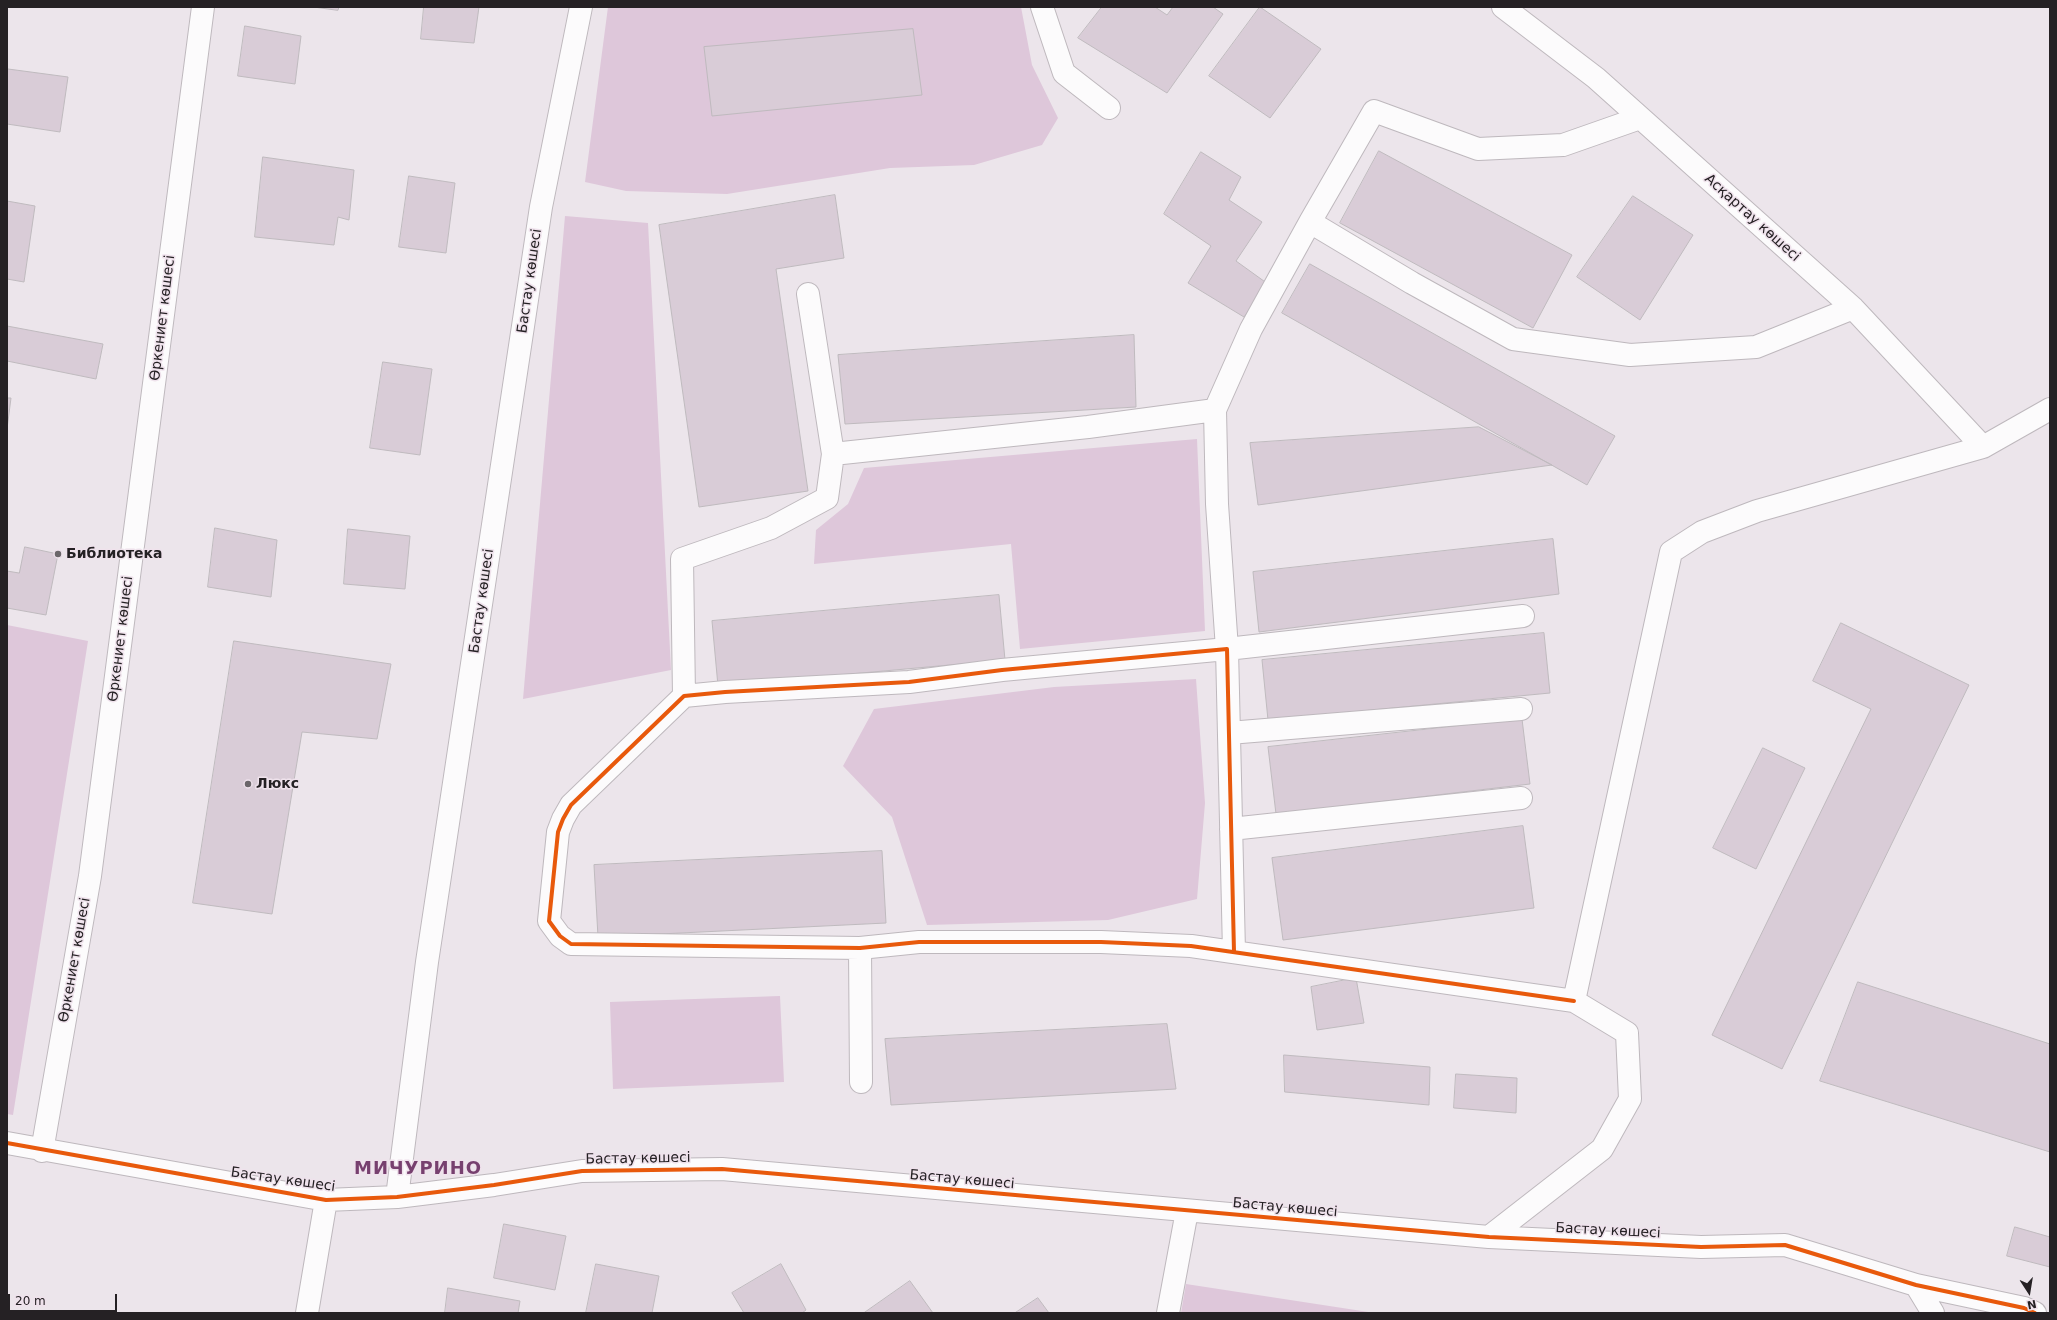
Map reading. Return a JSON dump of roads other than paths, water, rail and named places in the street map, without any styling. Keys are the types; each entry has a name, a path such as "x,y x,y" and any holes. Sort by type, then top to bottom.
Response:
{"street":[{"name":"Өркениет көшесі","path":"42,1150 90,876 203,7"},
{"name":"Бастау көшесі","path":"397,1197 427,962 541,207 581,7"},
{"path":"1042,7 1064,73 1109,108"},
{"name":"Асқартау көшесі","path":"1503,7 1596,78 1853,308 1983,447"},
{"path":"1234,952 1227,649 1217,504 1215,410 1251,328 1374,111 1478,149 1563,145 1640,118"},
{"path":"1310,222 1412,283 1513,339 1630,355 1756,347 1853,308"},
{"path":"684,696 682,559 771,528 827,498 833,454 808,294"},
{"path":"1574,1002 1671,552 1702,532 1757,512 1983,447 2050,409"},
{"path":"833,454 1088,427 1215,410"},
{"path":"1489,1237 1602,1149 1630,1099 1627,1033 1574,1002 1191,946 1101,942 918,942 860,948 571,944 556,931 549,921 558,832 571,805 684,696 725,692 909,682 1002,670 1227,649 1523,616"},
{"path":"1229,733 1521,708"},
{"path":"1231,829 1521,798"},
{"path":"860,948 861,1082"},
{"name":"Бастау көшесі","path":"7,1143 326,1200 397,1197 494,1185 582,1171 722,1169 1489,1237 1701,1247 1785,1245 1916,1285 2024,1308 2035,1313"},
{"path":"307,1313 326,1200"},
{"path":"1168,1313 1187,1211"},
{"path":"1916,1285 1933,1313"}],"place":[{"name":"Библиотека","path":"58,554"},
{"name":"Люкс","path":"248,784"}],"district":[{"name":"МИЧУРИНО","path":"418,1169"}]}
